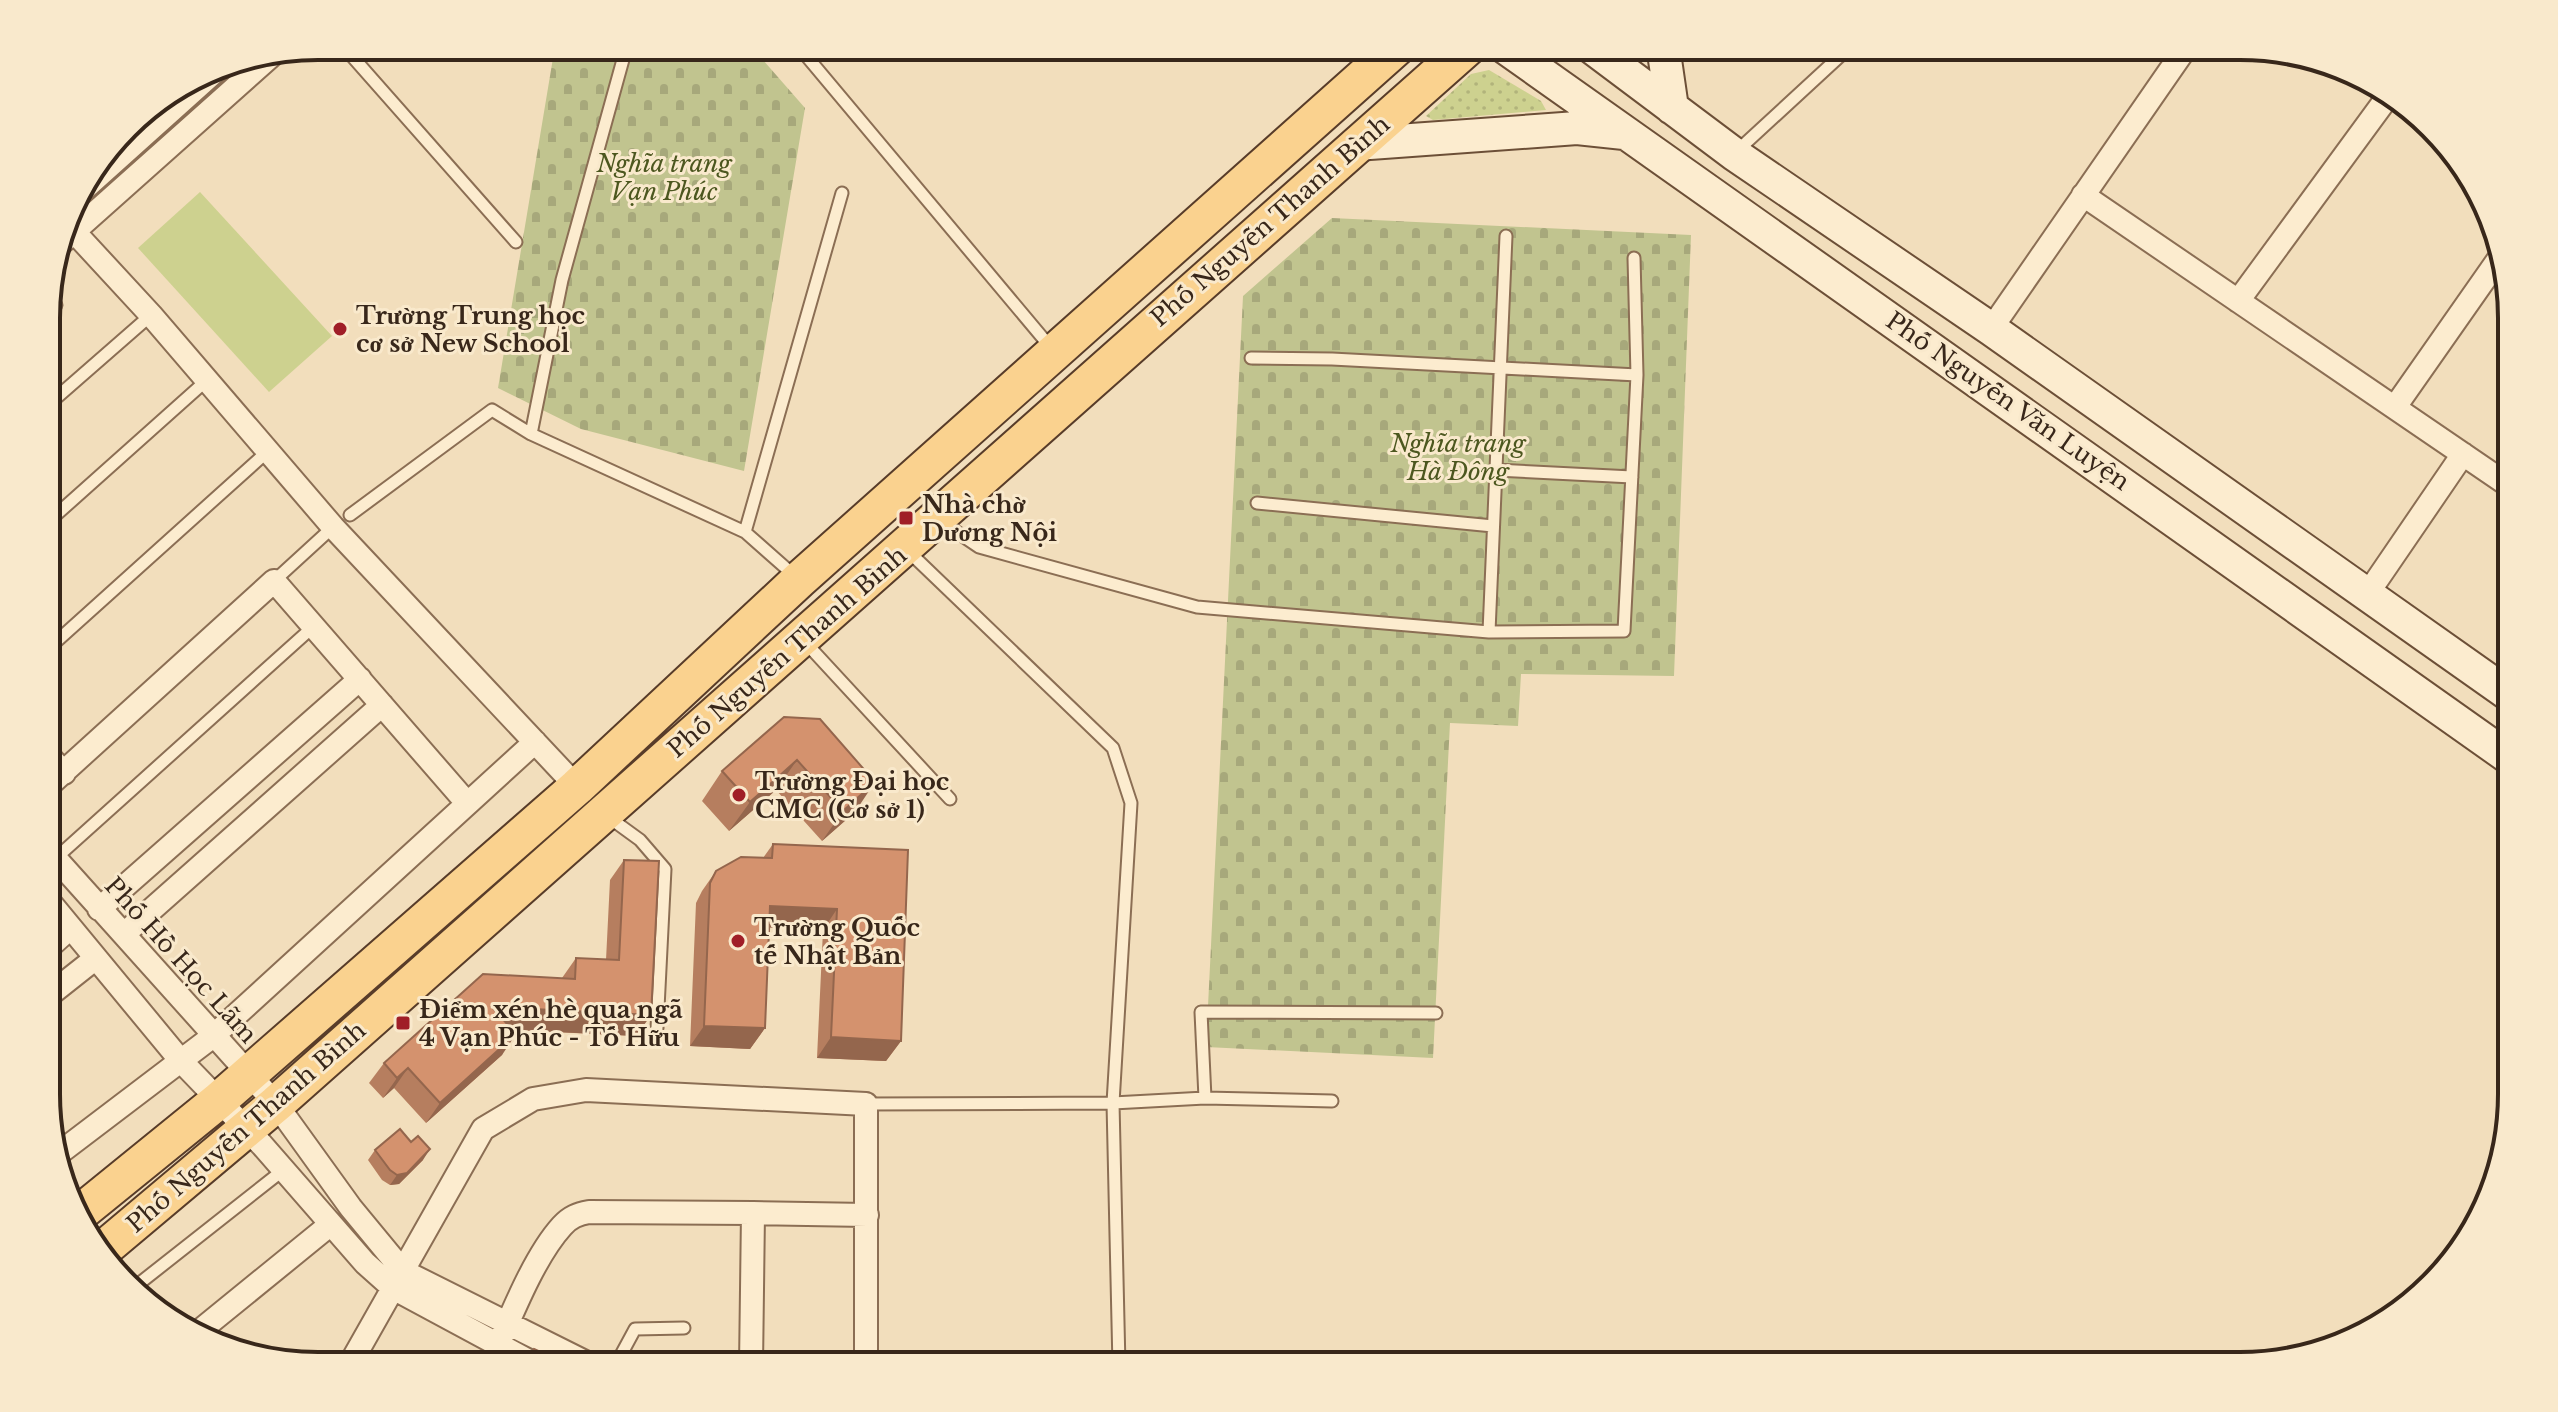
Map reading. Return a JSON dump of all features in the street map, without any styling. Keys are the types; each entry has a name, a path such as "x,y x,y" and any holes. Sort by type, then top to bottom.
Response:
{"main road":[{"name":"Phố Nguyễn Thanh Bình","path":"87,1207 218,1101 577,787 799,580 1382,60"},
{"name":"Phố Nguyễn Thanh Bình","path":"109,1245 276,1104 939,520 1453,60"},
{"name":"Phố Nguyễn Văn Luyện","path":"1523,60 2497,749"},
{"name":"Phố Nguyễn Văn Luyện","path":"1609,60 1734,154 1991,329 2497,686"},
{"path":"1665,60 1672,108"},
{"path":"1356,144 1577,128 1628,133"}],"street":[{"path":"1991,329 2177,60"},
{"path":"79,223 257,68"},
{"path":"2238,301 2383,104"},
{"path":"2083,195 2497,477"},
{"path":"73,239 151,315 268,451 342,521 577,787"},
{"path":"2395,407 2493,267"},
{"path":"2366,596 2463,454"},
{"path":"60,776 274,581 467,803"},
{"path":"99,909 360,679"},
{"path":"124,934 382,705"},
{"path":"66,1148 212,1037 535,742"},
{"name":"Phố Hồ Học Lãm","path":"60,863 212,1037 276,1104 398,1279"},
{"path":"60,915 181,1061 331,1224 489,1352"},
{"path":"60,937 70,928"},
{"path":"60,986 96,958"},
{"path":"357,1352 483,1129 533,1099 586,1090 866,1104 866,1352"},
{"path":"751,1352 753,1213"},
{"path":"496,1352 562,1226 577,1214 867,1215"},
{"path":"206,1325 331,1224"},
{"path":"398,1279 509,1323 565,1352"}],"lane":[{"path":"355,60 516,242"},
{"path":"531,434 562,280 623,60"},
{"path":"810,60 1056,353"},
{"path":"1734,154 1836,60"},
{"path":"745,532 842,193"},
{"path":"1489,632 1506,236"},
{"path":"939,520 979,547 1197,607 1489,632 1624,631 1637,375 1634,258"},
{"path":"60,395 151,315"},
{"path":"1251,358 1637,375"},
{"path":"60,511 207,380"},
{"path":"274,581 342,521 492,410 531,434 745,532 799,580"},
{"path":"60,638 268,451"},
{"path":"1496,470 1632,477"},
{"path":"1257,503 1493,526"},
{"path":"905,548 1113,748 1131,803 1113,1103 1119,1352"},
{"path":"60,847 314,626"},
{"path":"802,639 950,799"},
{"path":"603,814 640,840 665,869 657,1028"},
{"path":"1205,1098 1201,1012 1436,1013"},
{"path":"866,1104 1113,1103 1205,1098 1332,1101"},
{"path":"142,1281 282,1171"},
{"path":"623,1352 635,1329 684,1328"}],"green space":[{"name":"Nghĩa trang Vạn Phúc","path":"553,60 763,60 805,108 744,471 581,429 498,388"},
{"path":"1489,70 1541,101 1546,110 1433,120 1426,116 1471,74"},
{"path":"200,192 332,336 269,392 138,248"},
{"name":"Nghĩa trang Hà Đông","path":"1332,218 1691,235 1674,676 1521,674 1518,726 1450,723 1433,1058 1206,1047 1243,296"}],"building":[{"path":"784,717 820,719 875,782 843,811 797,760 750,802 722,771"},
{"path":"773,844 908,850 901,1041 831,1037 837,909 770,906 765,1028 704,1026 710,883 716,871 741,857 772,858"},
{"path":"624,860 659,861 651,1015 492,1007 516,1034 440,1103 408,1068 397,1078 384,1063 483,974 575,979 576,958 619,960"},
{"path":"400,1129 411,1142 418,1136 430,1149 407,1173 397,1175 375,1150"}],"place":[{"name":"Trường Trung học cơ sở New School","path":"340,329"},
{"name":"Nhà chờ Dương Nội","path":"906,518"},
{"name":"Trường Đại học CMC (Cơ sở 1)","path":"739,795"},
{"name":"Trường Quốc tế Nhật Bản","path":"738,941"},
{"name":"Điểm xén hè qua ngã 4 Vạn Phúc - Tố Hữu","path":"403,1023"}]}
